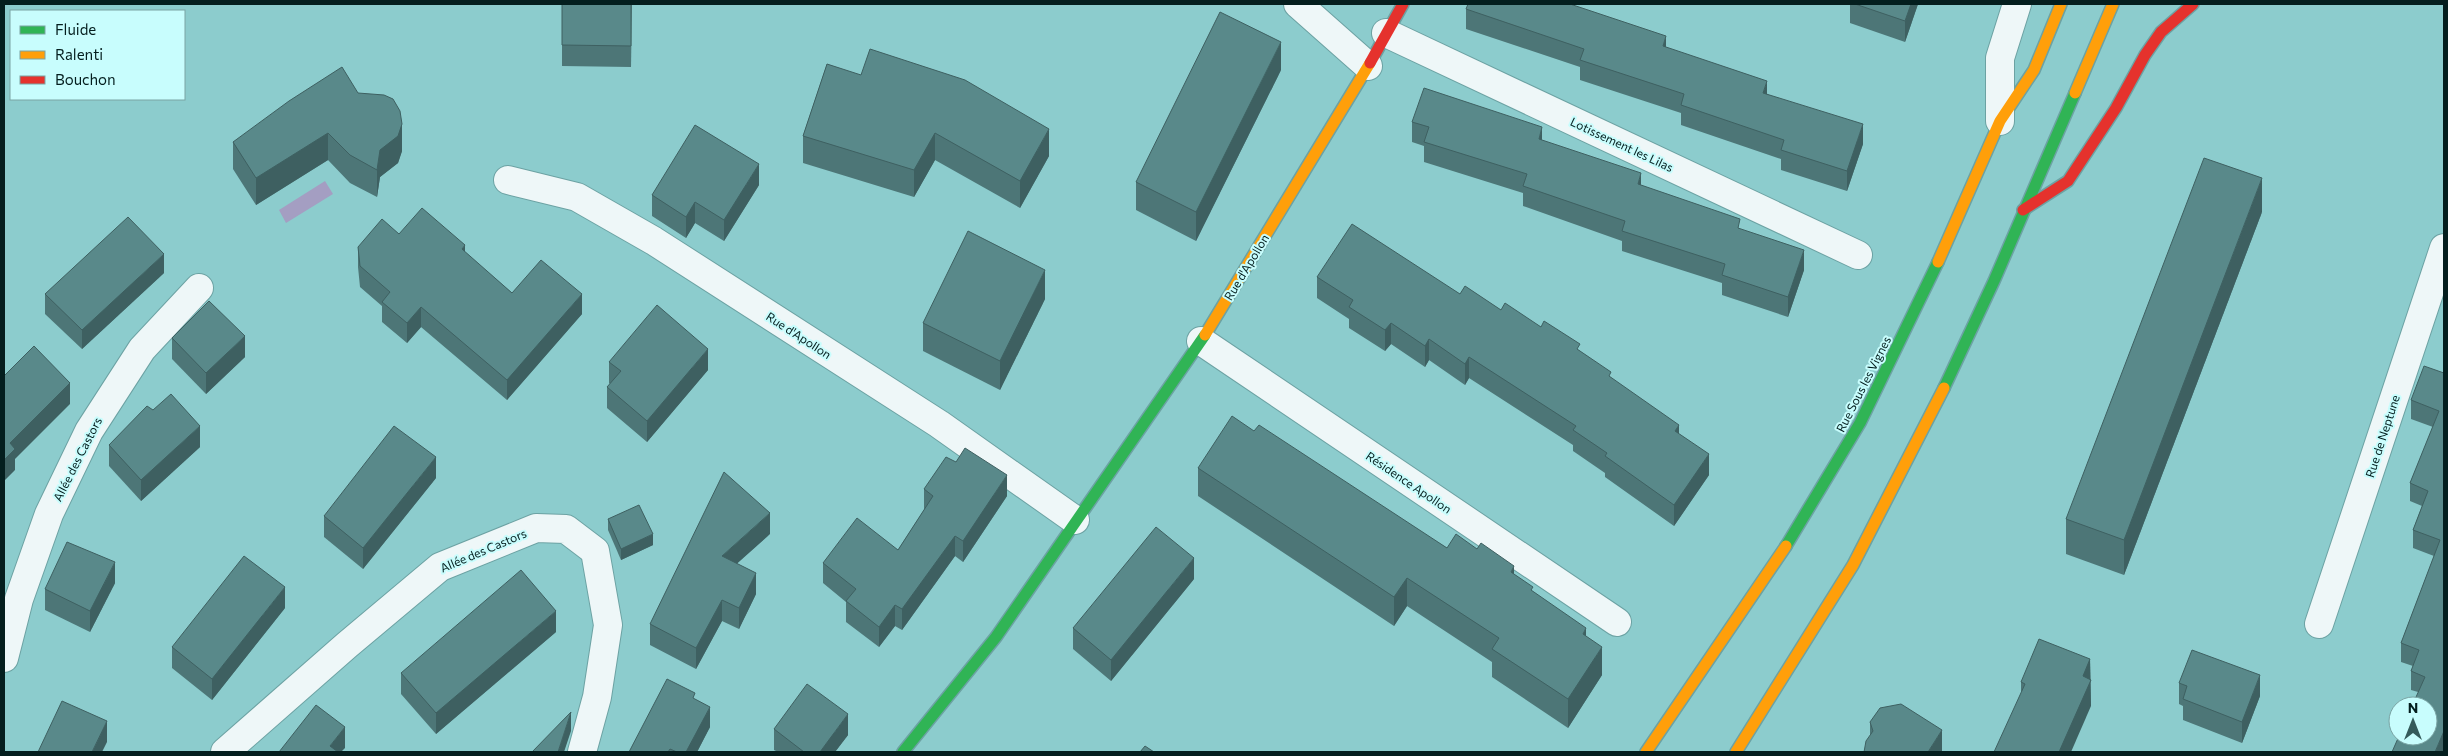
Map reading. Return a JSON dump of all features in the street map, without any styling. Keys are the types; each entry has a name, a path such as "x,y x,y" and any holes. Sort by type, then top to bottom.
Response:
{"street":[{"path":"1301,4 1368,66"},
{"name":"Rue d'Apollon","path":"903,752 996,636 1201,341 1368,66 1403,4"},
{"path":"2000,121 2000,58 2017,4"},
{"name":"Rue Sous les Vignes","path":"1646,752 1770,572 1860,424 1926,289 2000,121 2034,70 2061,4"},
{"path":"1736,752 1853,565 1935,406 1994,280 2113,4"},
{"path":"2023,210 2068,181 2116,108 2145,54 2161,32 2193,4"},
{"name":"Lotissement les Lilas","path":"1386,33 1858,255"},
{"name":"Rue d'Apollon","path":"508,180 577,197 654,241 939,424 1075,520"},
{"name":"Rue de Neptune","path":"2319,624 2444,248"},
{"name":"Allée des Castors","path":"4,658 19,599 49,514 89,431 142,349 199,288"},
{"name":"Résidence Apollon","path":"1201,341 1617,622"},
{"name":"Allée des Castors","path":"225,752 347,645 440,567 536,528 566,529 595,552 608,625 597,697 582,752"}],"shaded area":[{"path":"325,181 333,194 286,223 279,210"}],"building":[{"path":"562,4 631,4 631,46 562,45"},
{"path":"1468,4 1570,4 1666,36 1663,46 1767,81 1763,93 1863,124 1847,171 1781,150 1784,140 1681,105 1684,94 1580,60 1584,49 1466,9"},
{"path":"1855,4 1911,4 1905,21"},
{"path":"1220,12 1281,42 1196,212 1136,182"},
{"path":"870,49 965,80 1049,129 1020,181 935,133 914,170 803,136 827,64 861,75"},
{"path":"342,67 358,93 384,95 393,99 400,111 402,124 398,136 380,150 377,170 350,155 328,133 256,178 233,142 289,101"},
{"path":"1424,88 1542,127 1539,139 1641,173 1638,184 1740,219 1738,228 1804,250 1788,297 1722,275 1725,264 1622,231 1625,221 1523,186 1527,174 1424,142 1429,127 1412,122"},
{"path":"695,125 759,164 724,220 695,202 686,217 652,195"},
{"path":"2204,158 2262,178 2124,540 2066,519"},
{"path":"422,208 465,245 462,249 512,293 541,260 582,294 507,380 421,307 407,323 382,302 390,292 360,266 358,247 382,219 399,234"},
{"path":"128,217 164,254 82,330 45,294"},
{"path":"1352,224 1460,294 1465,286 1501,310 1505,303 1541,327 1544,321 1580,344 1577,349 1611,372 1609,376 1679,425 1675,431 1709,454 1674,505 1605,456 1607,453 1573,430 1576,426 1469,357 1465,364 1429,339 1425,346 1391,323 1385,330 1349,307 1353,300 1317,277"},
{"path":"968,231 1045,270 1000,361 923,323"},
{"path":"209,301 245,336 206,373 172,338"},
{"path":"657,305 708,349 647,421 607,387 621,371 609,362"},
{"path":"34,346 70,383 10,443 15,449 4,460 4,376"},
{"path":"2424,366 2444,373 2444,731 2438,745 2438,696 2416,696 2425,677 2411,671 2419,650 2401,643 2440,540 2413,530 2428,491 2410,483 2439,411 2411,400"},
{"path":"171,394 200,426 141,480 109,445 147,406 153,410"},
{"path":"1232,416 1254,431 1259,425 1447,548 1456,534 1477,549 1481,543 1514,566 1511,572 1533,587 1531,590 1586,628 1583,634 1602,647 1568,699 1492,649 1499,638 1407,578 1394,597 1198,468"},
{"path":"394,426 436,457 363,548 324,516"},
{"path":"965,448 1007,475 963,541 955,536 902,609 895,605 879,627 846,601 856,589 823,563 857,518 898,550 933,496 924,489 946,457 956,462"},
{"path":"724,472 770,513 722,556 756,573 739,608 722,600 696,648 650,624"},
{"path":"639,505 653,534 621,549 608,519"},
{"path":"1156,527 1194,558 1111,660 1073,628"},
{"path":"67,542 115,562 90,611 45,589"},
{"path":"244,556 285,587 212,679 172,647"},
{"path":"521,570 556,611 436,713 401,673"},
{"path":"2039,639 2090,659 2083,676 2091,680 2059,752 1994,752 2025,684 2021,682"},
{"path":"2192,650 2260,675 2242,722 2183,699 2187,686 2179,683"},
{"path":"667,679 695,693 693,698 710,707 686,752 677,752 670,749 668,752 629,752"},
{"path":"807,684 848,714 820,752 804,752 774,729"},
{"path":"62,701 107,721 92,752 38,752"},
{"path":"1901,704 1942,730 1928,752 1864,752 1866,741 1873,731 1870,722 1880,708"},
{"path":"316,705 345,727 330,746 338,752 279,752"},
{"path":"571,712 558,752 532,752"},
{"path":"1145,746 1154,752 1140,752"},
{"path":"2395,746 2438,746 2435,752 2392,752"}],"traffic: fast":[{"path":"1944,388 1994,281 2075,93"},
{"path":"1786,546 1860,423 1938,262"},
{"path":"903,752 996,637 1205,335"}],"traffic: slow":[{"path":"1938,262 2000,121 2034,70 2061,4"},
{"path":"2075,93 2113,4"},
{"path":"1205,335 1370,63"},
{"path":"1736,752 1853,565 1944,388"},
{"path":"1646,752 1786,546"}],"traffic: jam":[{"path":"1370,63 1403,4"},
{"path":"2023,210 2068,181 2116,108 2145,55 2161,32 2193,4"}]}
